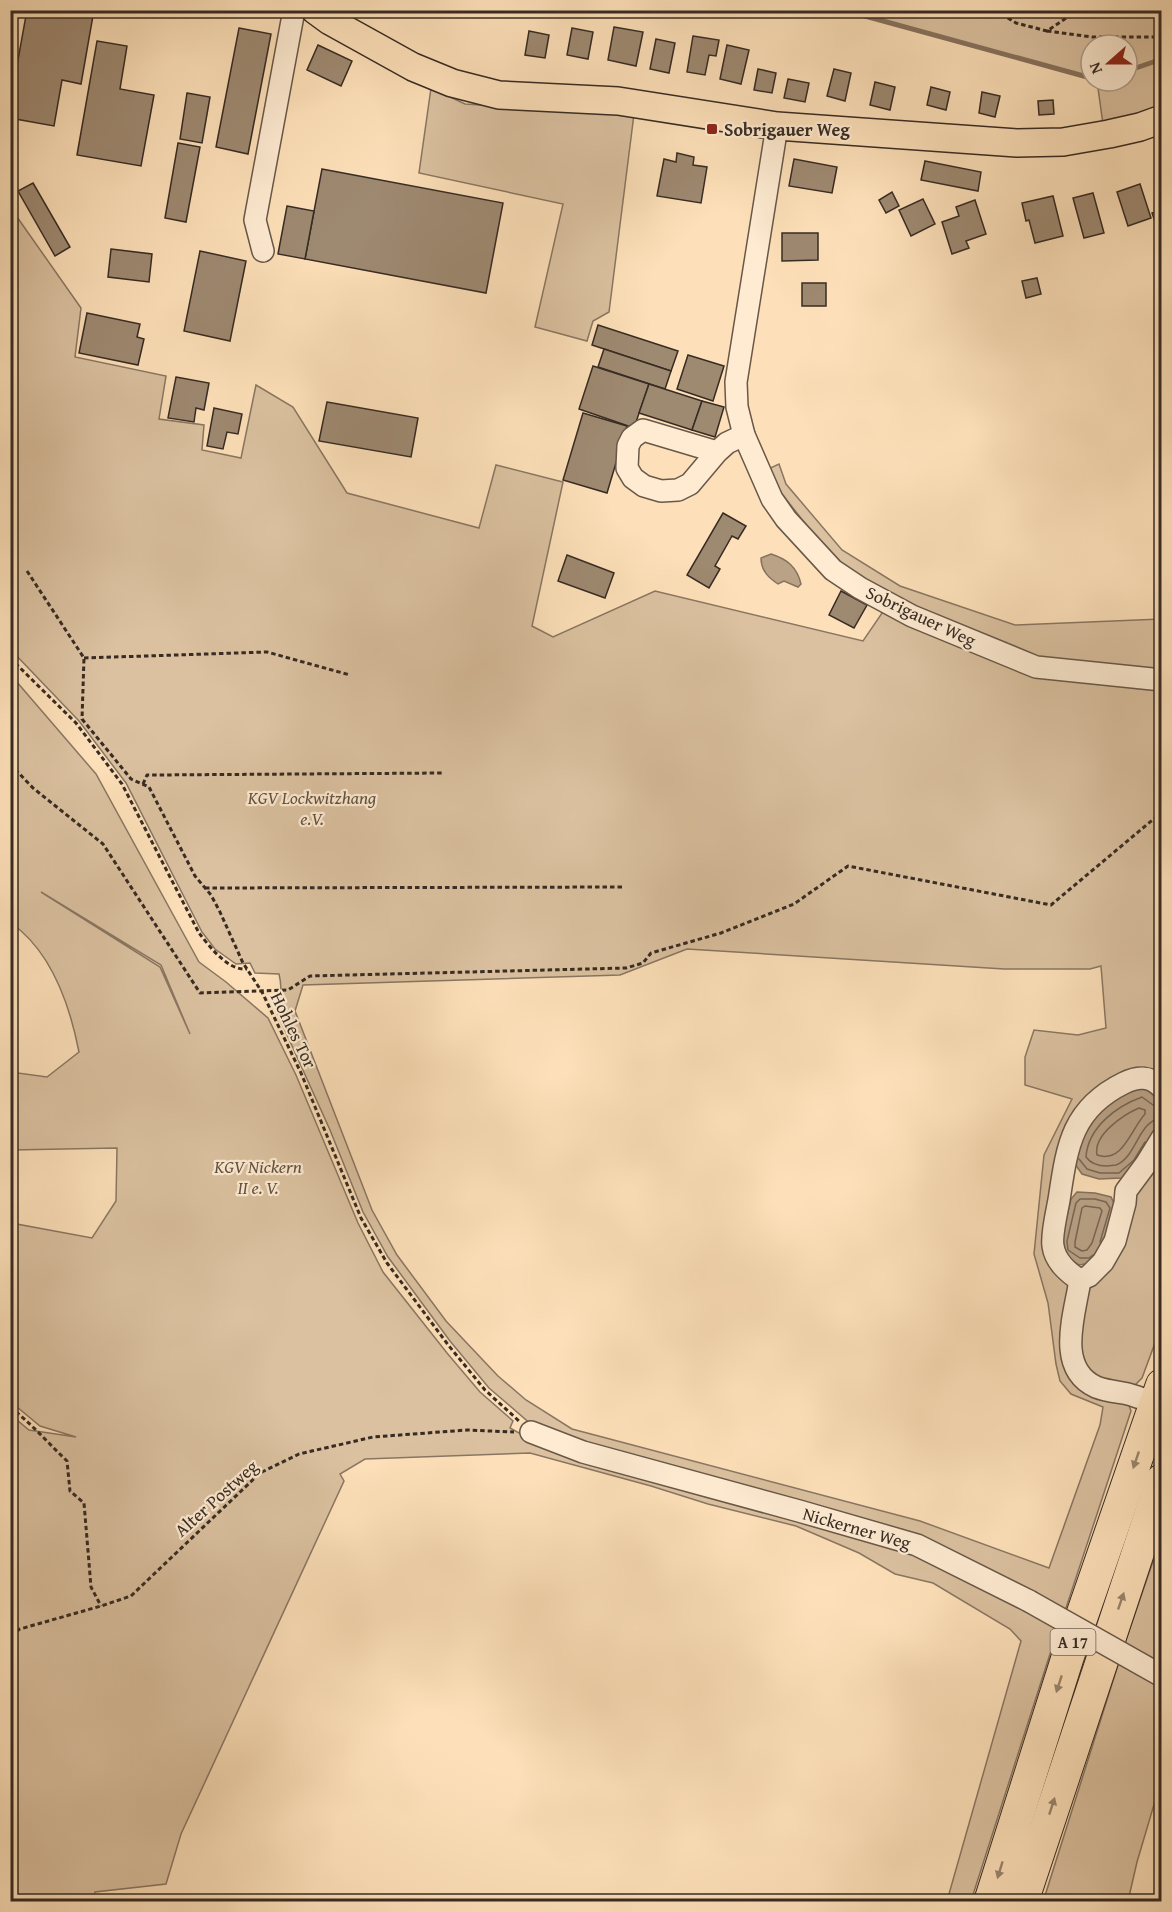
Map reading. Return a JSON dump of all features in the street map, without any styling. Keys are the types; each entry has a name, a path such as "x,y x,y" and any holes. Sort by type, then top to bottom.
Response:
{"highway":[{"name":"A 17","path":"990,1902 1068,1656 1158,1394"},
{"name":"A 17","path":"1022,1902 1161,1480"}],"main road":[{"path":"315,10 330,21 412,67 452,83 499,95 618,101 777,126 1017,143 1063,142 1109,135 1161,119"}],"street":[{"path":"263,251 255,220 294,10"},
{"name":"Sobrigauer Weg","path":"777,126 736,382 737,407 744,435 772,499 786,519 833,570 860,588 912,616 1035,667 1161,681"},
{"path":"717,452 727,443 744,435"},
{"path":"1080,1280 1071,1275 1060,1262 1053,1246 1069,1142 1092,1103 1108,1092 1144,1077 1161,1088"},
{"path":"1080,1280 1089,1276 1102,1262 1115,1240 1126,1191 1146,1164 1161,1138"},
{"path":"1080,1280 1071,1337 1072,1356 1076,1370 1084,1379 1097,1387 1158,1394"},
{"name":"Nickerner Weg","path":"531,1432 583,1452 799,1510 917,1545 1029,1601 1161,1676"}],"path":[{"path":"995,10 1016,23 1047,31 1092,37 1161,37"},
{"path":"1047,31 1078,10"},
{"path":"27,571 84,658 82,719 76,723"},
{"path":"84,658 267,652 350,675"},
{"path":"10,658 76,723 122,784 199,933 213,950 234,967 247,969"},
{"name":"Hohles Tor","path":"82,719 131,779 149,787 195,876 220,912 301,1073 362,1218 387,1263 485,1390 531,1432"},
{"path":"10,764 33,788 103,844 200,993 288,990 310,976 626,968 643,963 651,953 721,933 794,904 848,866 1051,905 1161,812"},
{"path":"143,784 147,775 444,773"},
{"path":"205,888 622,886"},
{"path":"10,1407 29,1422 67,1461 70,1491 84,1503 91,1587 101,1606"},
{"name":"Alter Postweg","path":"10,1635 20,1629 131,1596 260,1473 299,1454 373,1437 467,1430 531,1432"}],"green space":[{"path":"843,11 1161,11 1161,107 1103,124 1099,93 1139,93 1139,33 1079,33 1079,75"},
{"path":"431,88 465,104 634,114 609,312 593,321 587,341 535,327 563,204 419,173"},
{"name":"KGV Lockwitzhang e.V.","path":"10,207 81,308 75,357 166,376 159,419 204,425 202,450 241,458 256,385 293,407 347,493 479,528 496,465 563,482 532,626 553,637 655,591 863,641 891,600 840,568 771,480 766,470 779,464 786,484 842,550 900,586 1015,625 1161,619 1161,1082 1064,1141 1067,1281 1073,1294 1069,1355 1127,1400 1131,1411 1065,1611 1033,1593 699,1478 532,1425 489,1388 450,1341 388,1257 363,1212 330,1130 279,1017 276,1008 281,991 279,974 255,973 250,963 236,964 215,949 202,932 126,783 79,721 11,650","holes":["687,949 1004,969 1090,969 1101,966 1106,1028 1078,1035 1034,1030 1025,1057 1025,1085 1072,1099 1044,1155 1034,1254 1048,1303 1060,1381 1071,1394 1103,1407 1100,1425 1049,1568 920,1521 572,1429 526,1400 498,1376 446,1321 397,1255 372,1210 295,1011 303,985 620,975"]},
{"name":"KGV Nickern II e. V.","path":"10,674 96,774 199,962 268,1018 296,1075 358,1223 383,1272 480,1392 513,1421 510,1428 528,1438 943,1561 1058,1629 971,1901 947,1901 1021,1641 1010,1629 933,1583 895,1574 859,1553 796,1526 708,1504 530,1453 365,1459 340,1474 344,1481 181,1834 166,1884 95,1892 93,1901 11,1901 11,1415 29,1430 76,1437 40,1426 11,1402 11,1223 92,1238 116,1201 117,1148 11,1150 11,1072 47,1077 79,1052 70,1016 57,981 37,948 11,923","holes":["41,892 161,965 190,1034 160,967"]},
{"path":"1161,1145 1162,1324 1142,1378 1134,1386 1102,1384 1076,1357 1081,1296"},
{"path":"1161,1538 1161,1663 1125,1643"},
{"path":"1119,1662 1162,1683 1161,1781 1128,1901 1043,1902"}],"water":[{"path":"771,554 782,558 794,568 801,584 798,587 784,581 778,584 766,574 761,558"},
{"path":"1144,1083 1161,1097 1161,1128 1139,1164 1122,1178 1099,1179 1082,1174 1072,1160 1097,1106"},
{"path":"1077,1192 1111,1197 1117,1209 1104,1250 1091,1263 1079,1265 1069,1259 1061,1241 1071,1199"}],"building":[{"path":"27,10 94,10 81,84 62,80 54,126 10,118 10,104"},
{"path":"614,27 643,32 636,66 608,60"},
{"path":"239,28 271,34 248,154 216,147"},
{"path":"572,28 593,32 588,59 567,55"},
{"path":"529,31 549,35 545,58 525,55"},
{"path":"693,36 719,40 716,56 709,55 705,75 687,72"},
{"path":"656,39 675,43 669,73 650,69"},
{"path":"97,41 127,46 120,89 154,95 141,166 77,155"},
{"path":"318,45 352,61 341,86 307,70"},
{"path":"727,45 749,50 741,84 720,79"},
{"path":"758,69 776,73 772,93 754,90"},
{"path":"834,69 851,73 845,101 827,96"},
{"path":"788,79 809,83 805,102 784,98"},
{"path":"875,82 895,87 890,110 870,105"},
{"path":"931,87 950,92 946,110 927,105"},
{"path":"982,92 1000,96 995,117 979,113"},
{"path":"187,93 210,97 202,143 180,139"},
{"path":"1053,100 1054,114 1039,115 1038,101"},
{"path":"178,143 200,147 186,222 165,218"},
{"path":"677,153 694,157 693,165 707,167 701,203 657,196 664,159 676,162"},
{"path":"794,159 837,167 832,193 789,186"},
{"path":"925,161 981,172 978,191 921,180"},
{"path":"322,169 503,203 486,293 305,259"},
{"path":"33,183 70,247 55,256 18,191"},
{"path":"1140,184 1151,218 1128,226 1117,192"},
{"path":"892,192 899,206 886,213 879,200"},
{"path":"1093,193 1104,233 1084,238 1073,198"},
{"path":"1053,196 1063,236 1035,243 1022,203"},
{"path":"923,199 935,224 911,236 899,210"},
{"path":"975,200 986,234 966,241 969,248 952,254 942,222 959,216 956,207"},
{"path":"287,206 314,211 305,259 278,254"},
{"path":"1162,210 1162,229 1158,230 1152,213"},
{"path":"782,233 818,233 818,260 782,261"},
{"path":"111,249 152,254 149,282 108,277"},
{"path":"200,251 246,261 230,341 184,331"},
{"path":"1037,278 1041,294 1026,298 1022,281"},
{"path":"802,283 826,283 826,306 802,306"},
{"path":"87,313 140,324 137,337 144,339 138,365 79,353"},
{"path":"598,325 678,351 671,371 592,345"},
{"path":"604,349 671,371 665,389 598,367"},
{"path":"688,355 724,366 713,401 677,389"},
{"path":"593,366 649,384 634,428 579,409"},
{"path":"176,377 209,383 204,410 196,408 194,422 168,418"},
{"path":"649,384 702,401 692,430 639,413"},
{"path":"702,401 724,407 715,437 692,430"},
{"path":"327,402 418,418 411,457 319,441"},
{"path":"214,408 242,414 238,434 227,432 223,449 207,446"},
{"path":"583,413 627,426 607,493 563,480"},
{"path":"723,513 746,526 738,539 732,536 715,566 720,569 709,588 687,575"},
{"path":"567,555 614,573 605,598 558,581"},
{"path":"841,591 867,605 854,628 829,615"}],"waterway":[{"path":"843,10 1079,75"},
{"path":"1139,67 1162,59"}],"place":[{"name":"Sobrigauer Weg","path":"712,129"}]}
